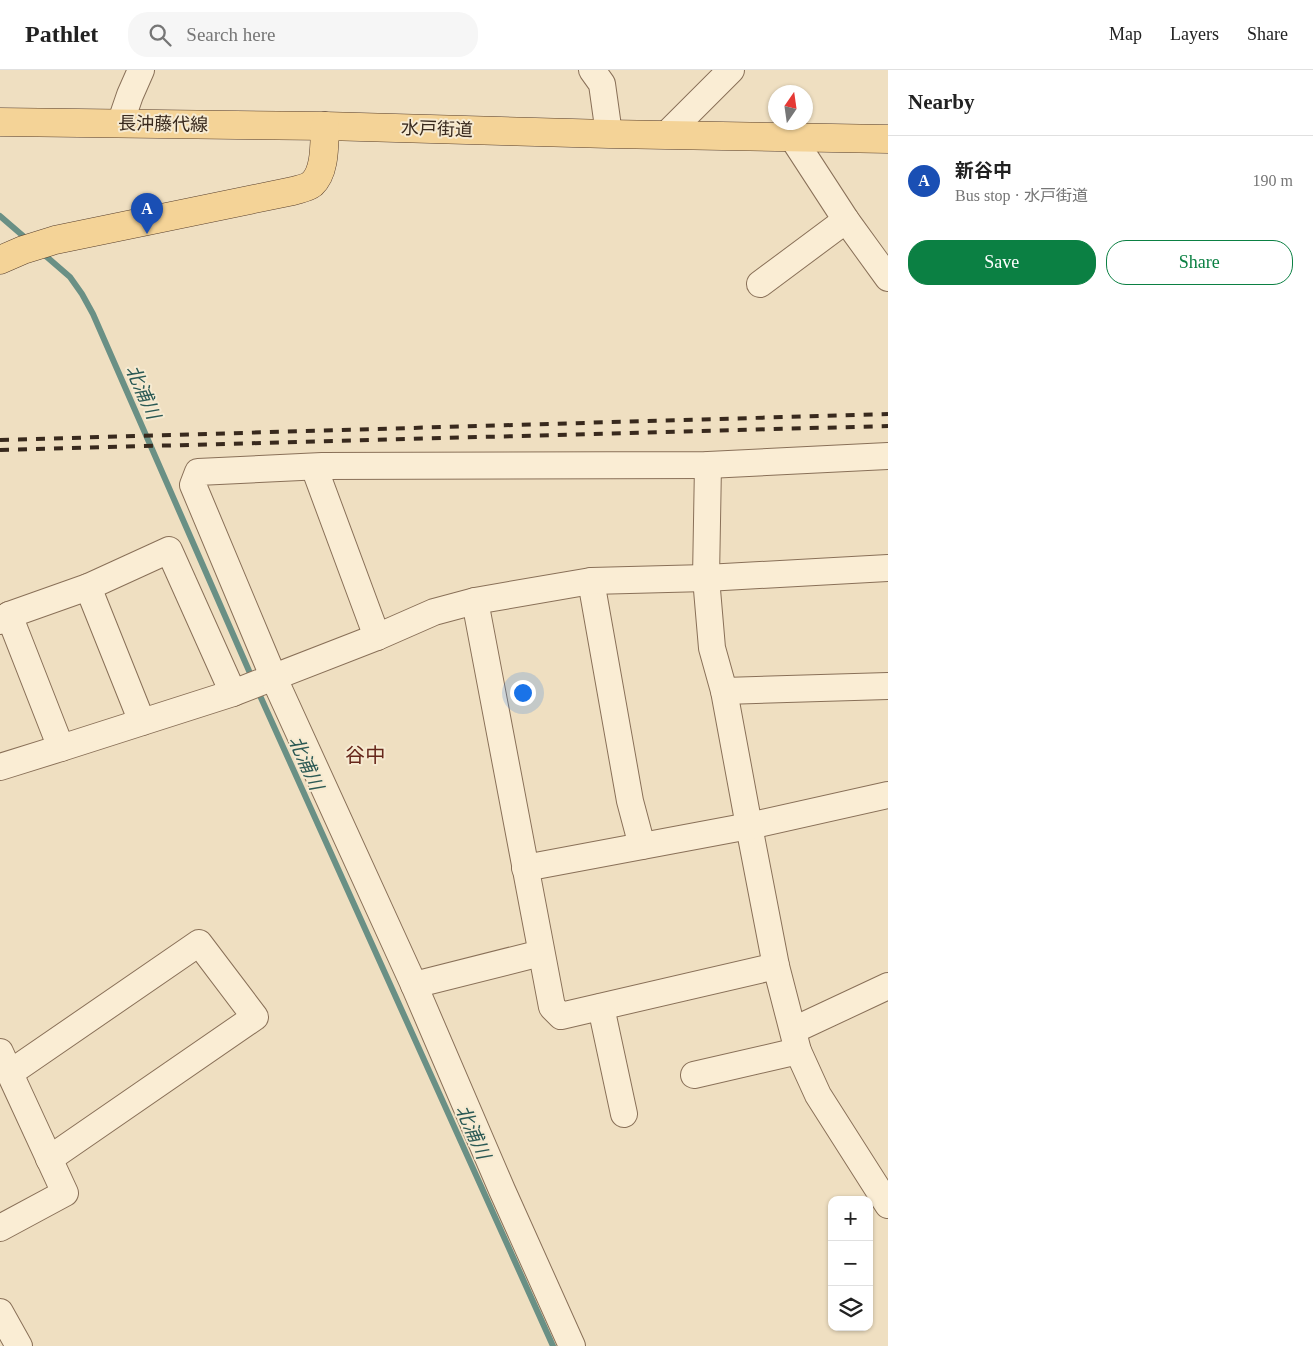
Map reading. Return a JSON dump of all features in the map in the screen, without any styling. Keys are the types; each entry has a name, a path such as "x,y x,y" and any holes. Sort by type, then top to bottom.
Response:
{"main road":[{"name":"長沖藤代線","path":"0,122 325,126"},
{"name":"水戸街道","path":"325,126 888,139"},
{"path":"14,251 294,191 310,185 317,178 321,166 325,126"}],"street":[{"path":"120,124 141,70"},
{"path":"592,70 602,84 608,134"},
{"path":"666,135 731,70"},
{"path":"792,137 846,220 888,278"},
{"path":"760,284 846,220"},
{"path":"255,684 193,485 198,472 314,467 708,465 888,456"},
{"path":"708,465 706,578 712,648 724,690 748,826 776,966 796,1041 818,1095 888,1205"},
{"path":"314,467 377,637"},
{"path":"61,748 5,618 88,587 169,550 255,684 414,985 502,1190 572,1346"},
{"path":"0,767 255,684 377,637 434,612 475,601 591,581 706,578 888,568"},
{"path":"591,581 630,801 642,846"},
{"path":"88,587 142,722"},
{"path":"475,601 552,1007 561,1016 776,966"},
{"path":"724,690 888,686"},
{"path":"525,868 748,826 888,795"},
{"path":"0,1228 64,1193 5,1063 199,943 255,1016 49,1159"},
{"path":"414,985 541,953"},
{"path":"694,1075 796,1041 888,986"},
{"path":"601,1007 624,1114"},
{"path":"0,1312 19,1346"}],"waterway":[{"name":"北浦川","path":"0,216 29,241"},
{"name":"北浦川","path":"40,251 70,277 93,314 253,680"},
{"name":"北浦川","path":"257,689 553,1346"}],"railway":[{"path":"0,440 888,414"},
{"path":"0,450 888,426"}],"place":[{"name":"新谷中","path":"147,234"}],"district":[{"name":"谷中","path":"365,755"}]}
